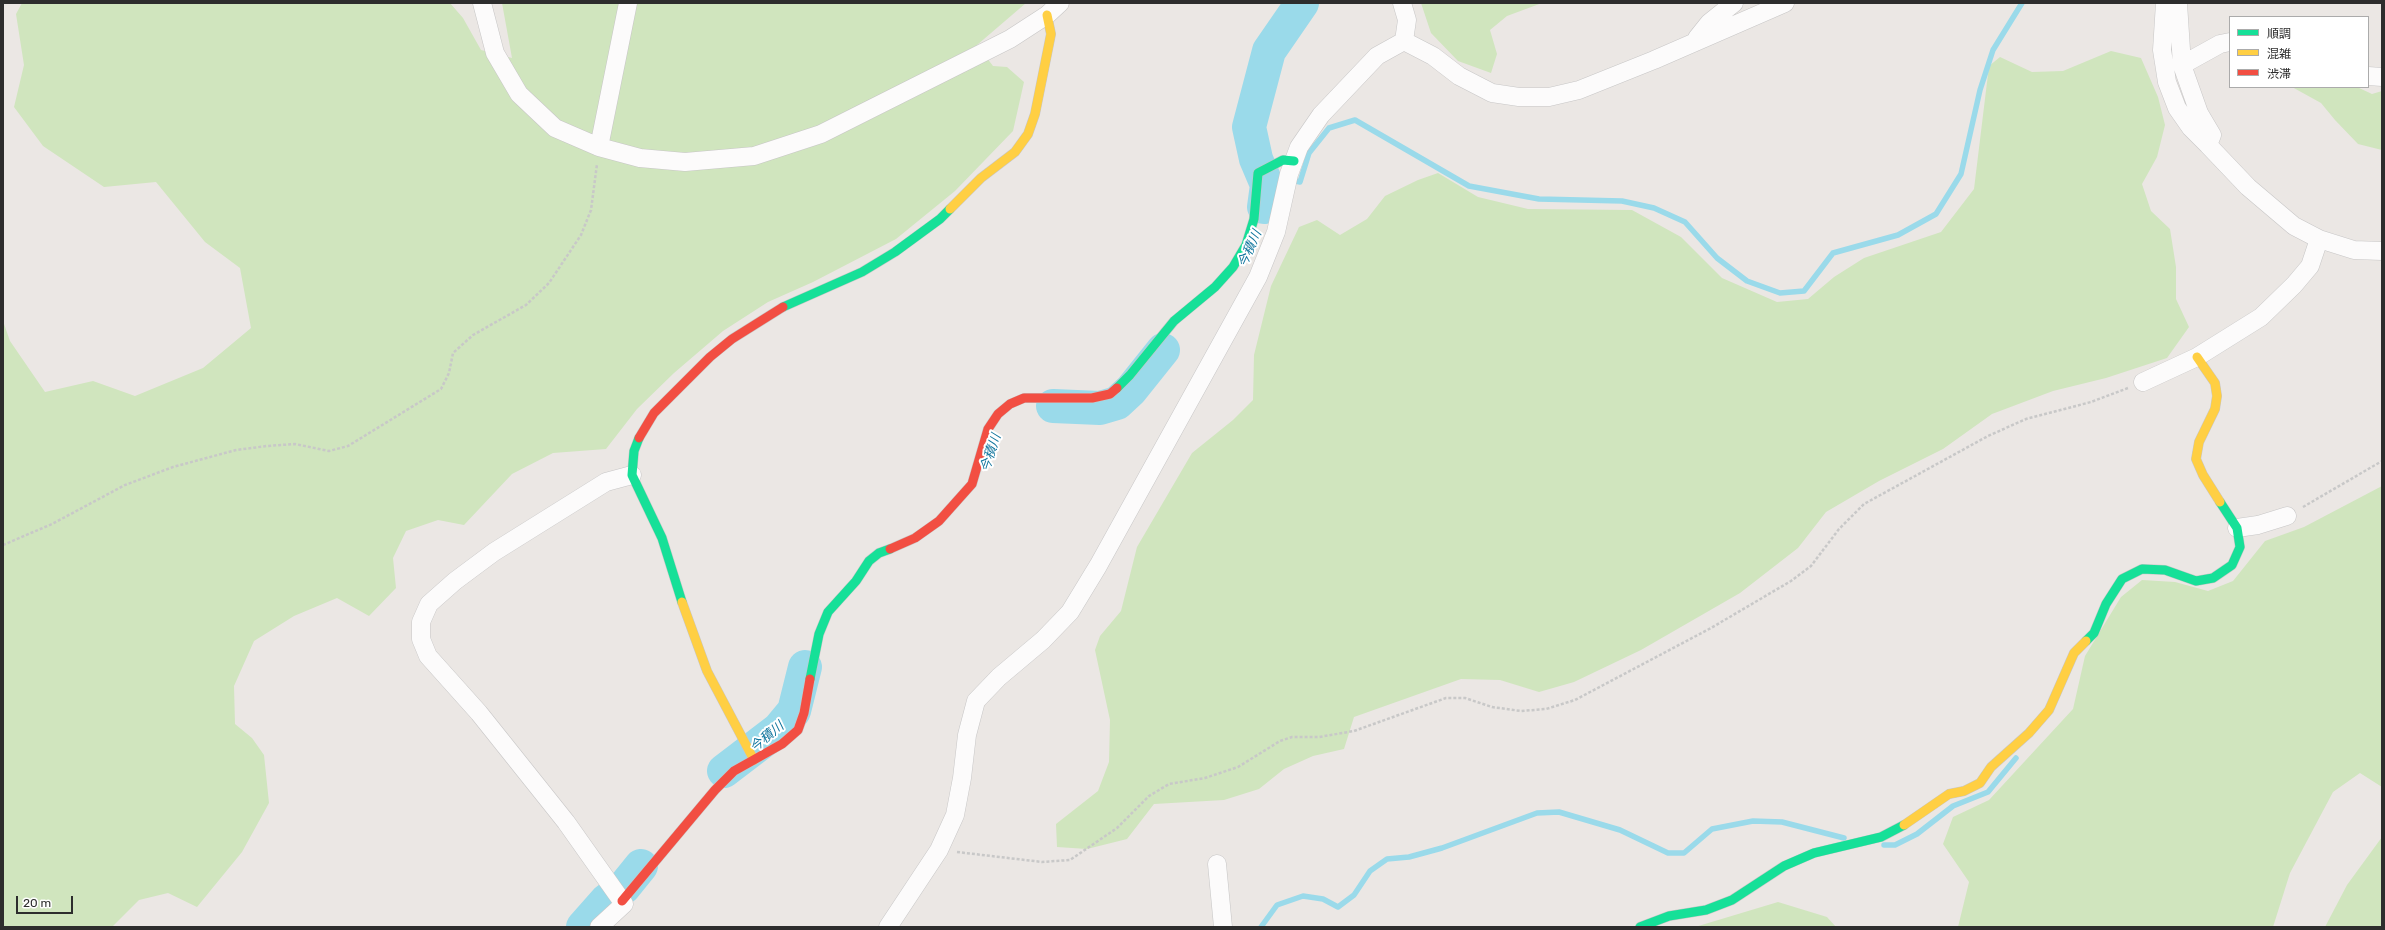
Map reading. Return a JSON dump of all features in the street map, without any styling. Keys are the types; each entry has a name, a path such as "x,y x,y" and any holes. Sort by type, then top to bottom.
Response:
{"street":[{"path":"482,3 496,53 519,94 555,128 599,147 640,158 685,162 754,156 821,134 1010,39 1047,15 1060,3"},
{"path":"599,147 628,3"},
{"path":"1402,3 1407,20 1404,41"},
{"path":"1692,43 1710,23 1734,3"},
{"path":"1404,41 1433,56 1459,76 1492,93 1519,97 1548,98 1579,90 1786,3"},
{"path":"2165,3 2162,50 2167,82 2177,108 2191,128 2248,187 2294,226 2319,239 2354,250 2382,251"},
{"path":"2178,3 2182,65 2199,113 2212,135 2208,145"},
{"path":"754,760 707,671 683,607 662,538 632,475 634,451 640,432 654,413 710,357 774,311 862,272 895,252 940,219 981,178 1016,152 1028,134 1035,114 1051,34 1047,15"},
{"path":"888,927 940,850 955,815 962,778 967,735 976,702 999,677 1043,640 1070,612 1098,566 1258,277 1276,232 1289,174 1299,147 1321,115 1377,56 1404,41"},
{"path":"2182,65 2220,44 2229,42"},
{"path":"2369,76 2382,77"},
{"path":"622,900 715,790 734,771 782,744 798,730 804,713 812,663 819,634 828,612 856,582 869,561 879,552 915,538 939,521 972,484 988,429 998,414 1010,404 1024,398 1092,398 1110,394 1130,375 1174,321 1215,287 1233,267 1246,245 1254,219 1258,173 1283,160 1294,161"},
{"path":"2143,382 2197,357 2261,317 2294,285 2310,266 2319,239"},
{"path":"1640,927 1669,916 1706,910 1732,900 1784,866 1814,853 1881,837 1900,828 1949,794 1964,791 1980,783 1991,767 2029,733 2049,710 2074,653 2094,633 2106,604 2122,579 2142,569 2165,570 2196,581 2213,578 2232,565 2240,547 2237,528 2203,475 2196,459 2199,442 2215,409 2217,396 2215,382 2197,357"},
{"path":"599,927 624,904 622,900 561,816 480,714 428,656 421,639 421,622 430,604 455,581 494,552 606,482 632,475"},
{"path":"2237,528 2258,525 2287,516"},
{"path":"1217,864 1222,927"}],"path":[{"path":"3,545 52,524 125,485 173,467 236,450 260,447 295,444 329,451 348,446 441,389 449,373 453,353 473,335 526,305 549,283 580,235 591,210 599,147"},
{"path":"940,850 1042,862 1070,860 1117,828 1149,796 1170,784 1205,778 1238,767 1280,741 1292,737 1319,737 1354,731 1446,698 1465,698 1492,707 1521,711 1546,709 1575,700 1711,628 1791,581 1811,566 1839,529 1864,504 1960,451 2026,420 2091,402 2143,382"},
{"path":"2287,516 2382,461"}],"green space":[{"path":"22,3 450,3 463,18 481,50 512,58 502,3 1026,3 977,45 993,66 1007,67 1024,82 1013,131 955,191 896,239 813,282 768,302 723,331 674,373 637,409 606,449 553,453 512,474 464,525 438,520 406,531 393,558 396,588 369,616 337,598 294,616 254,641 234,686 235,724 252,738 264,755 269,803 242,852 197,907 168,893 139,900 112,927 3,927 3,321 10,341 45,392 93,381 135,396 203,368 251,328 240,268 205,242 156,182 104,187 43,146 14,107 24,65 16,14"},
{"path":"1421,3 1542,3 1507,16 1490,30 1497,54 1491,73 1458,61 1431,33"},
{"path":"2111,51 2141,58 2158,97 2165,125 2157,157 2142,184 2151,211 2170,229 2176,267 2176,299 2189,327 2167,358 2106,378 2053,391 1992,414 1943,449 1879,481 1826,512 1798,548 1740,593 1641,650 1574,682 1539,692 1500,680 1461,679 1354,717 1344,749 1313,756 1284,769 1259,789 1224,800 1154,804 1127,839 1087,849 1057,847 1056,824 1098,791 1109,762 1110,720 1095,650 1100,636 1121,611 1137,547 1192,453 1233,420 1253,400 1254,355 1271,286 1299,227 1317,220 1340,235 1367,219 1385,196 1418,180 1438,173 1478,197 1528,209 1632,210 1681,237 1722,278 1777,302 1808,299 1834,277 1864,258 1941,232 1974,189 1989,66 2000,57 2032,72 2063,71"},
{"path":"2294,88 2359,88 2372,94 2382,91 2382,150 2358,144 2321,103"},
{"path":"2382,486 2382,787 2360,773 2333,792 2290,873 2273,927 1958,927 1969,882 1943,844 1953,817 1989,800 2073,709 2085,656 2121,597 2142,580 2175,582 2208,591 2233,581 2265,541 2304,527"},
{"path":"2382,837 2382,927 2325,927 2347,885"},
{"path":"1778,902 1827,917 1836,927 1695,927"}],"waterway":[{"name":"今積川","path":"1264,207 1267,185 1256,159 1249,127 1269,51 1302,3"},
{"path":"1267,185 1274,176 1300,182 1309,153 1329,128 1355,120 1469,186 1539,199 1622,201 1654,208 1685,222 1717,258 1747,281 1780,293 1804,291 1833,253 1898,235 1936,214 1961,174 1980,90 1993,50 2022,3"},
{"name":"今積川","path":"1053,406 1100,408 1117,403 1131,390 1163,350"},
{"name":"今積川","path":"724,771 779,729 794,711 805,667"},
{"path":"1884,845 1895,845 1917,834 1953,806 1988,792 2016,758"},
{"path":"1261,927 1277,905 1303,896 1323,899 1338,907 1354,895 1370,871 1387,859 1409,857 1442,848 1537,813 1559,812 1620,830 1668,853 1684,853 1712,829 1753,821 1782,822 1844,838"},
{"name":"今積川","path":"583,927 606,901 624,887 641,866"}],"traffic: fast":[{"path":"1117,388 1130,375 1174,321 1215,287 1233,267 1246,245 1254,219 1258,173 1283,160 1294,161"},
{"path":"783,307 862,272 895,252 940,219 950,209"},
{"path":"639,438 634,451 632,475 662,538 682,602"},
{"path":"2086,641 2094,633 2106,604 2122,579 2142,569 2165,570 2196,581 2213,578 2232,565 2240,547 2237,528 2220,502"},
{"path":"810,679 819,634 828,612 856,581 869,561 879,553 890,549"},
{"path":"1640,927 1669,916 1706,910 1732,900 1784,866 1814,853 1881,837 1904,825"}],"traffic: slow":[{"path":"950,209 981,178 1015,152 1028,134 1035,114 1051,34 1047,15"},
{"path":"2197,357 2215,383 2217,396 2215,409 2199,442 2196,459 2203,475 2220,502"},
{"path":"682,602 707,671 754,760"},
{"path":"1904,825 1949,794 1964,791 1980,783 1991,767 2029,733 2049,710 2074,653 2086,641"}],"traffic: jam":[{"path":"639,438 654,413 710,357 732,339 783,307"},
{"path":"890,549 915,538 939,521 972,484 988,429 998,414 1010,404 1024,398 1092,398 1110,394 1117,388"},
{"path":"622,901 715,790 734,771 782,744 798,730 804,713 810,679"}]}
